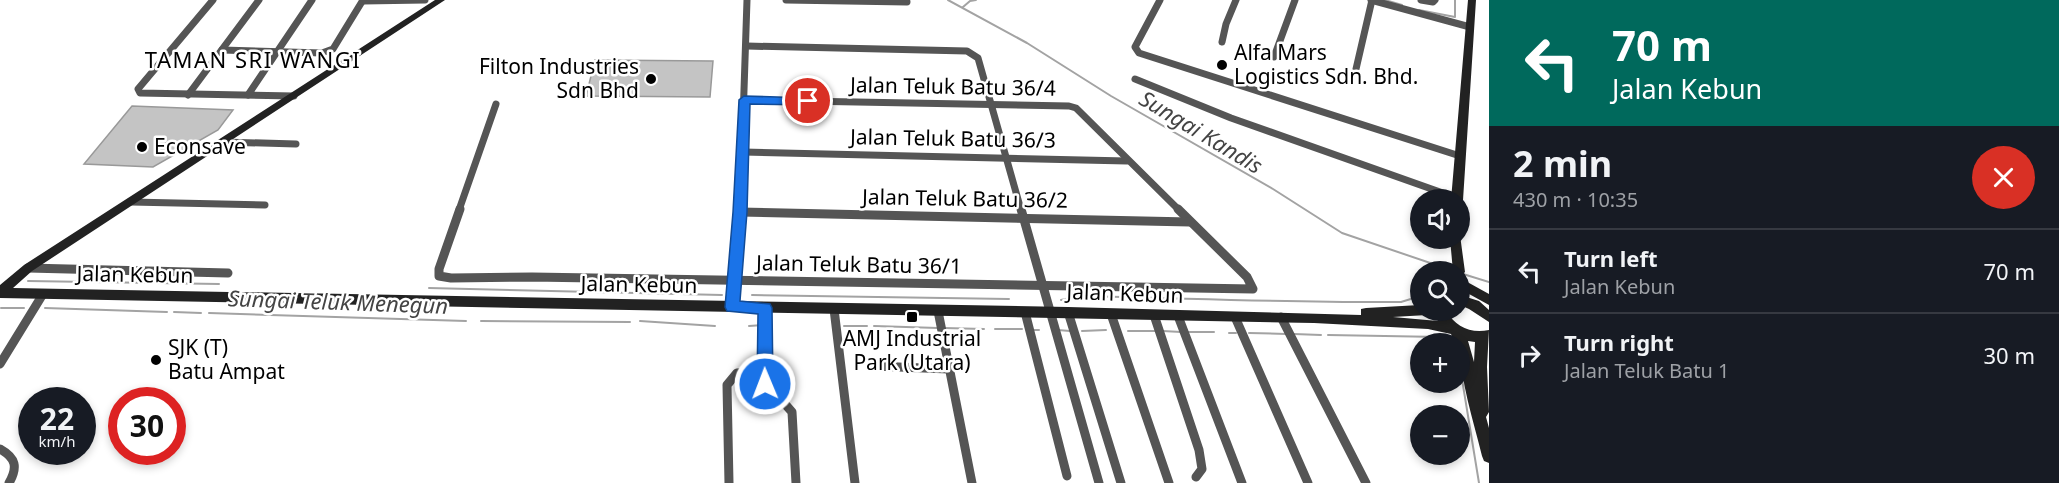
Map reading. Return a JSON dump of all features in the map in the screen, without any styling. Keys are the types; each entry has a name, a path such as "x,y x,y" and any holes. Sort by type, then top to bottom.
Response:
{"main road":[{"path":"0,293 28,268 441,0"},
{"path":"1458,189 1472,0"},
{"name":"Jalan Kebun","path":"0,293 1281,317 1428,324 1470,336 1486,336"},
{"path":"1470,293 1487,309"},
{"path":"1470,303 1487,309"},
{"name":"Jalan Kebun","path":"1314,318 1410,311"},
{"path":"1444,321 1455,330 1464,348 1489,456"},
{"path":"1482,425 1480,367 1486,336"}],"street":[{"path":"213,0 138,89 140,93 294,96"},
{"path":"188,95 259,0"},
{"path":"248,95 312,0"},
{"path":"222,50 322,53 333,49 363,0 425,0"},
{"path":"733,307 743,152 747,0"},
{"path":"786,0 907,2"},
{"path":"1160,0 1135,47 1138,53 1460,156"},
{"path":"1222,42 1226,24 1236,0"},
{"path":"1274,57 1295,0"},
{"path":"1356,69 1372,0 1470,27"},
{"path":"1421,0 1434,1"},
{"path":"747,46 967,51 978,58 1099,483"},
{"path":"1135,79 1231,118 1429,189"},
{"name":"Jalan Teluk Batu 36/4","path":"744,100 1069,106 1076,108 1085,116"},
{"name":"Jalan Teluk Batu 36/1","path":"496,104 439,269 439,276 451,278 532,277 1253,289 1247,277 1190,222"},
{"path":"1085,116 1127,161 1190,222"},
{"path":"223,142 296,144"},
{"name":"Jalan Teluk Batu 36/3","path":"743,152 1127,161"},
{"path":"130,202 265,205"},
{"name":"Jalan Teluk Batu 36/2","path":"740,212 1190,222"},
{"path":"28,268 228,273"},
{"path":"0,364 43,294"},
{"path":"765,308 766,398 772,402 786,404 792,412 796,483"},
{"path":"834,309 855,483"},
{"path":"938,311 972,483"},
{"path":"1025,312 1067,476"},
{"path":"1068,312 1121,483"},
{"path":"1111,314 1169,483"},
{"path":"1154,315 1199,450 1202,469 1196,477"},
{"path":"1178,316 1242,483"},
{"path":"1234,316 1308,483"},
{"path":"1281,317 1366,483"},
{"path":"873,366 949,369"},
{"path":"729,483 727,385 730,377 736,372 764,371"},
{"path":"0,449 10,454 16,465 16,471 9,483"}],"building":[{"name":"Filton Industries Sdn Bhd","path":"595,60 713,61 710,97 586,96"},
{"name":"Econsave","path":"132,106 233,110 218,130 153,167 84,164"}],"waterway":[{"name":"Sungai Kandis","path":"948,0 1027,43 1111,96 1273,189 1342,233 1424,261"},
{"path":"963,7 970,1 976,0"},
{"path":"1385,0 1402,5"},
{"path":"1419,10 1455,17 1455,0"},
{"name":"Sungai Kandis","path":"1470,276 1489,282"},
{"path":"28,281 219,284"},
{"path":"429,288 722,295"},
{"path":"752,295 1009,299"},
{"path":"1061,300 1079,296 1280,301 1401,302 1410,299"},
{"name":"Sungai Teluk Menegun","path":"1,308 24,308"},
{"name":"Sungai Teluk Menegun","path":"45,308 167,312"},
{"name":"Sungai Teluk Menegun","path":"174,312 201,313"},
{"name":"Sungai Teluk Menegun","path":"209,313 466,321"},
{"name":"Sungai Teluk Menegun","path":"481,321 630,322"},
{"name":"Sungai Teluk Menegun","path":"640,321 715,326"},
{"name":"Sungai Teluk Menegun","path":"749,326 763,325"},
{"name":"Sungai Teluk Menegun","path":"844,326 867,326"},
{"name":"Sungai Teluk Menegun","path":"874,326 938,328"},
{"name":"Sungai Teluk Menegun","path":"944,328 984,329"},
{"name":"Sungai Teluk Menegun","path":"995,329 1022,329"},
{"name":"Sungai Teluk Menegun","path":"1034,330 1039,330"},
{"name":"Sungai Teluk Menegun","path":"1058,330 1070,331"},
{"name":"Sungai Teluk Menegun","path":"1082,331 1106,330"},
{"name":"Sungai Teluk Menegun","path":"1128,331 1156,331"},
{"name":"Sungai Teluk Menegun","path":"1163,331 1181,332"},
{"name":"Sungai Teluk Menegun","path":"1187,332 1214,332"},
{"name":"Sungai Teluk Menegun","path":"1229,333 1236,333"},
{"name":"Sungai Teluk Menegun","path":"1249,333 1286,334"},
{"name":"Sungai Teluk Menegun","path":"1294,334 1321,335"},
{"name":"Sungai Teluk Menegun","path":"1328,335 1410,336"},
{"path":"1464,393 1479,483"}],"place":[{"name":"Alfa Mars Logistics Sdn. Bhd.","path":"1222,65"},
{"name":"Filton Industries Sdn Bhd","path":"651,79"},
{"name":"Econsave","path":"142,147"},
{"name":"AMJ Industrial Park (Utara)","path":"912,317"},
{"name":"SJK (T) Batu Ampat","path":"156,360"}],"district":[{"name":"TAMAN SRI WANGI","path":"253,60"}],"route":[{"path":"765,384 765,308 733,307 740,212 744,100 808,101"}]}
